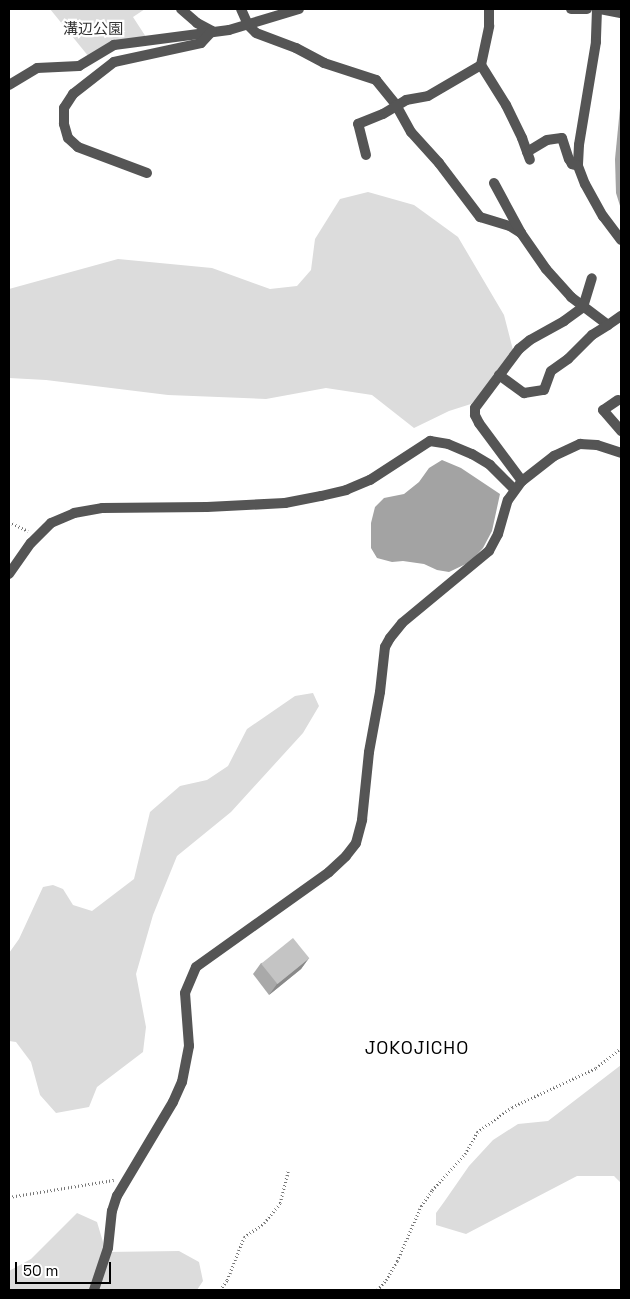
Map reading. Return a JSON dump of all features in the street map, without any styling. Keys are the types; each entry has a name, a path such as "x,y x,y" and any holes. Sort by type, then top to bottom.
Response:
{"street":[{"path":"181,9 198,23 212,31"},
{"path":"241,9 248,25 256,33 296,48 324,64 376,80 396,105 411,132 439,162 480,217 510,226 521,233"},
{"path":"9,85 37,68 79,66 114,45 229,30 299,9"},
{"path":"489,9 489,26 481,66 506,105 529,156 547,140 562,138 569,159 572,164 578,166"},
{"path":"571,9 587,9"},
{"path":"621,14 598,9 596,42 579,145 578,166 585,184 603,216 621,240"},
{"path":"147,173 78,148 68,138 64,124 64,108 73,94 114,62 200,43 212,31"},
{"path":"366,155 358,124 383,114 406,100 428,96 481,66"},
{"path":"494,183 521,233 546,269 583,307 608,325"},
{"path":"522,481 475,415 475,408 519,348 564,321 583,307 592,278"},
{"path":"499,375 524,393 544,390 547,387 548,375 551,371 568,359 592,335 621,316"},
{"path":"618,400 602,410 621,431"},
{"path":"9,574 38,536 51,523 74,512 102,508 216,507 285,503 321,496 346,490 370,480 430,441 448,444 472,454 490,465 514,490"},
{"path":"94,1290 108,1248 114,1204 173,1102 182,1082 189,1046 185,993 196,967 329,872 356,843 362,820 369,752 380,692 385,647 390,638 402,623 489,550 498,534 508,500 522,481 554,456 580,444 597,445 621,453"}],"path":[{"path":"9,522 38,536"},
{"path":"377,1290 386,1280 397,1260 421,1206 432,1190 464,1154 477,1132 512,1107 588,1072 621,1048"},
{"path":"220,1290 229,1275 244,1237 264,1223 280,1203 288,1171"},
{"path":"9,1197 100,1184 130,1176"},
{"path":"453,1290 468,1290"}],"green space":[{"name":"溝辺公園","path":"50,9 145,9 133,17 146,37 89,57"},
{"path":"368,192 414,205 458,237 504,315 513,350 474,403 449,411 414,428 372,395 326,388 266,399 168,395 46,380 9,378 9,289 118,259 212,268 270,289 297,286 311,270 315,239 340,199"},
{"path":"313,693 319,706 303,733 231,812 177,856 153,915 136,974 146,1027 143,1052 97,1087 89,1107 56,1113 40,1095 31,1062 16,1042 9,1041 9,953 19,939 43,887 53,885 63,889 73,905 92,911 134,879 150,812 180,786 207,780 228,766 247,729 295,696"},
{"path":"621,1065 621,1183 614,1176 577,1176 466,1234 436,1225 436,1213 469,1166 493,1140 518,1124 548,1121"},
{"path":"77,1213 97,1222 106,1252 179,1251 199,1262 203,1281 197,1290 9,1290 9,1271 31,1259"}],"shaded area":[{"path":"621,98 621,209 616,193 615,159"},
{"path":"442,460 461,468 500,494 492,531 483,548 470,562 449,572 437,570 424,564 403,561 392,562 377,558 371,548 371,523 375,507 384,498 404,494 419,482 429,468"}],"building":[{"path":"293,938 309,958 277,984 261,964"}],"district":[{"name":"JOKOJICHO","path":"417,1048"}]}
